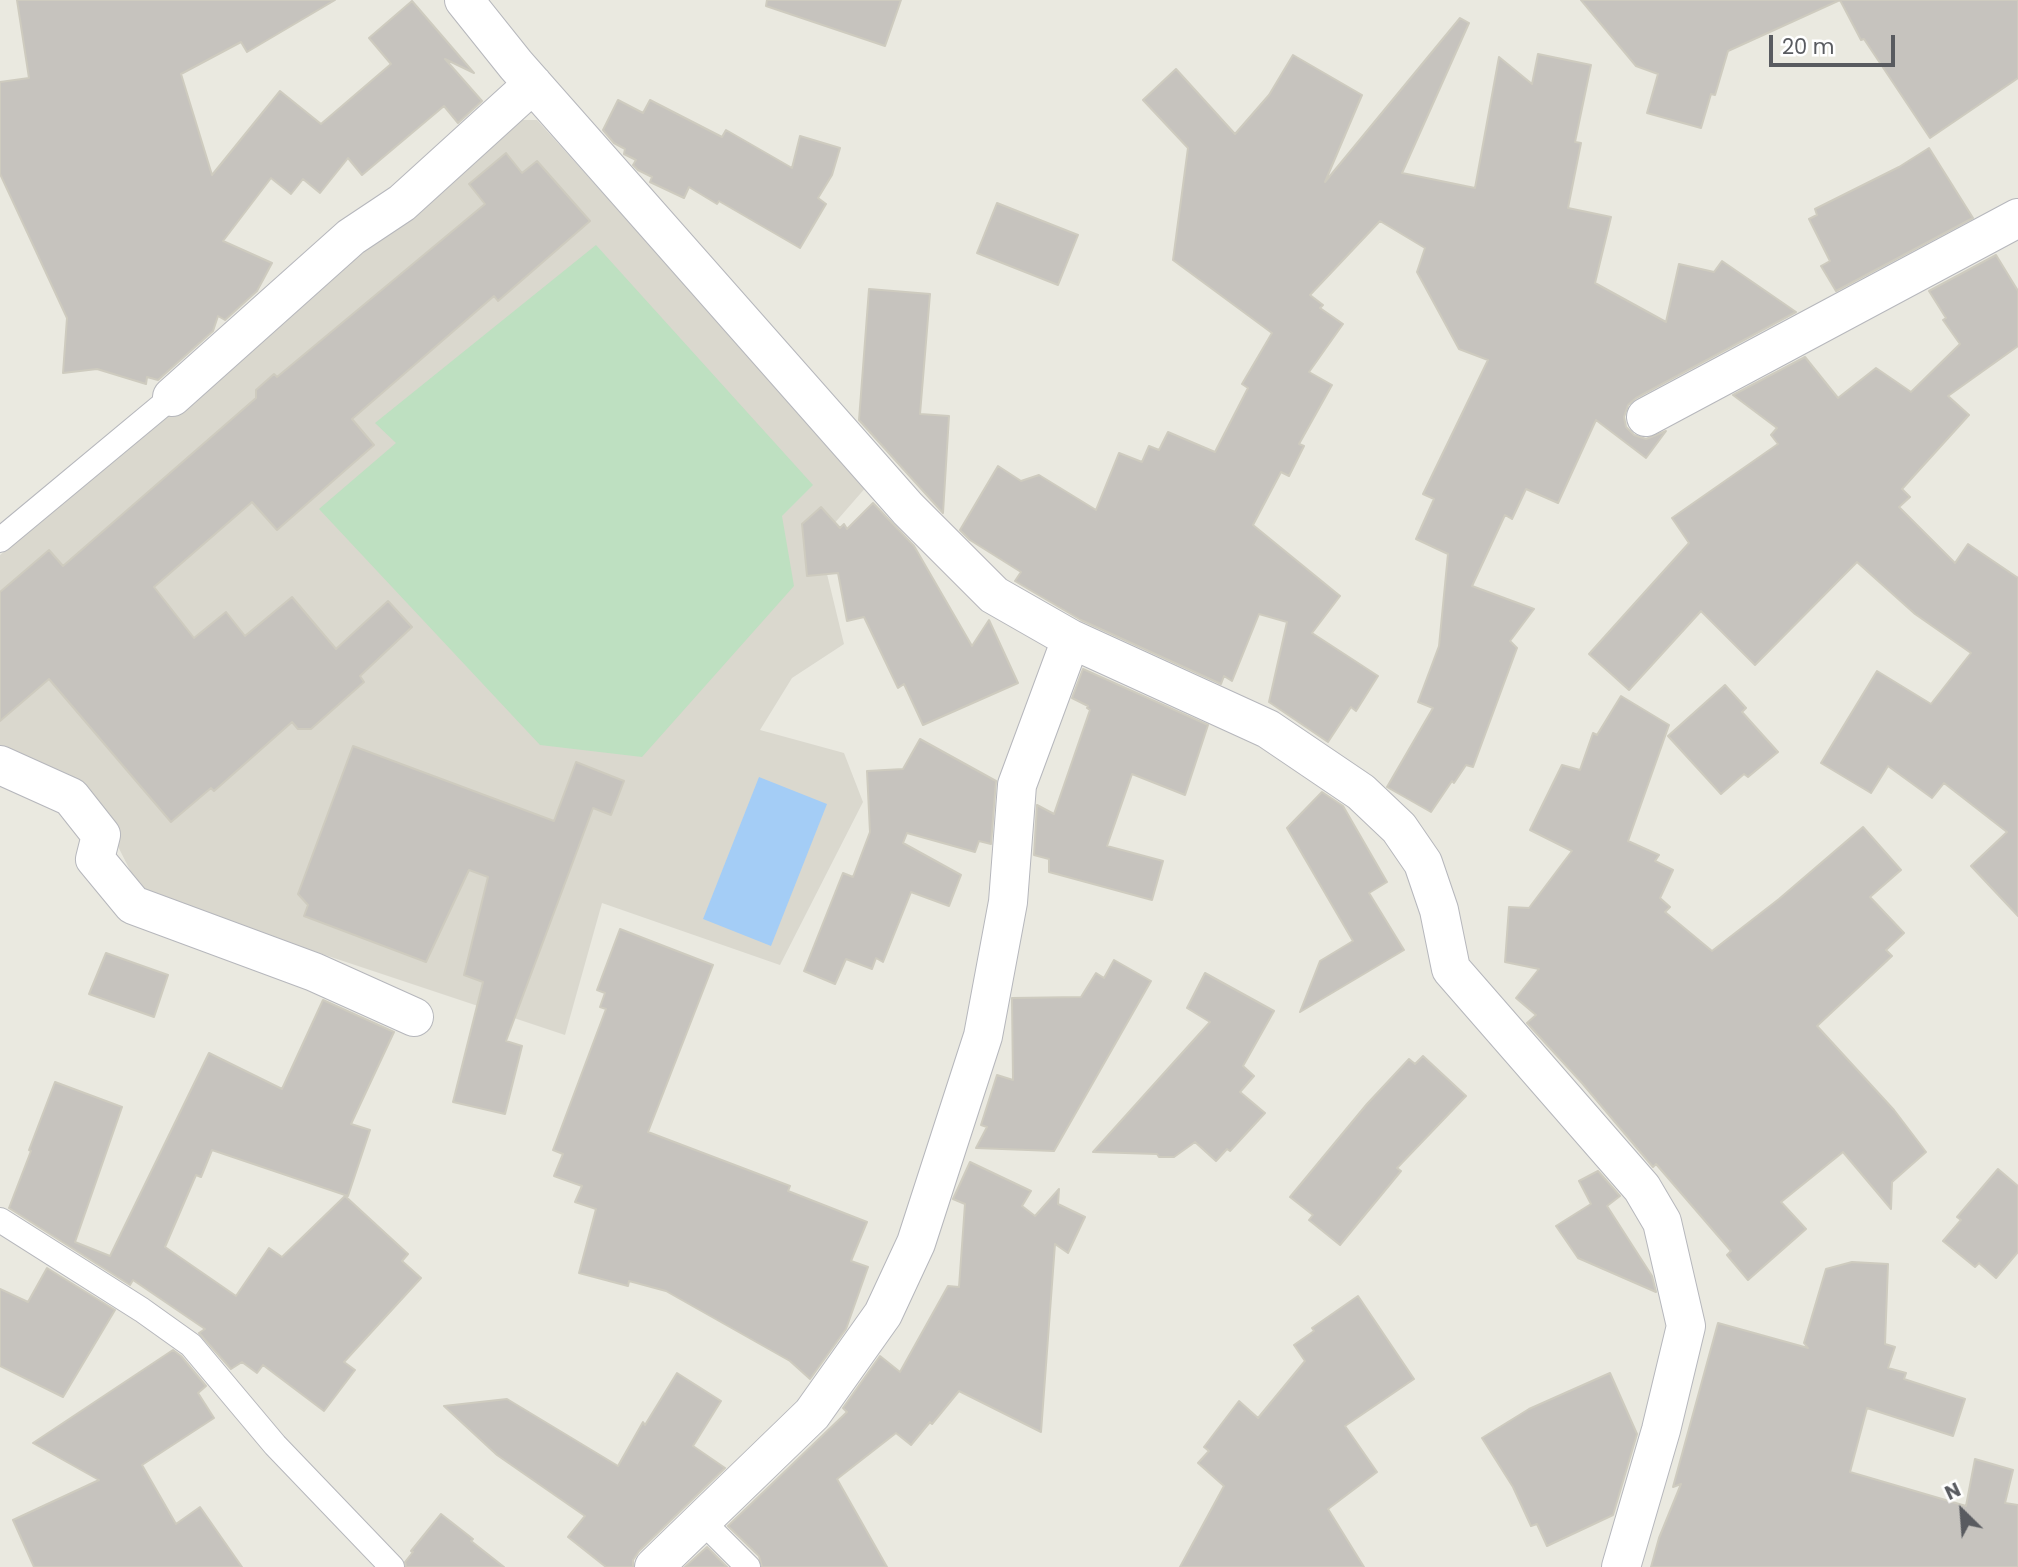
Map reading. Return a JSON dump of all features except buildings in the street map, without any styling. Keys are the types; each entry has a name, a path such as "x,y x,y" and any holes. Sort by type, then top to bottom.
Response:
{"street":[{"path":"464,0 533,84 908,509 994,595 1071,639 1268,729 1361,792 1399,828 1423,863 1440,910 1451,969 1642,1188 1662,1222 1686,1326 1661,1430 1621,1567"},
{"path":"172,397 351,237 402,202 533,84"},
{"path":"1646,417 2018,218"},
{"path":"654,1567 811,1414 883,1314 916,1243 983,1036 1008,902 1017,785 1071,639"},
{"path":"0,765 71,797 101,835 95,859 133,905 314,972 414,1017"}],"lane":[{"path":"0,540 172,397"},
{"path":"0,1220 142,1310 191,1345 275,1445 392,1567"},
{"path":"703,1522 748,1567"}],"shaded area":[{"path":"522,120 537,120 867,486 819,541 844,644 792,678 760,730 844,753 863,802 780,965 602,903 565,1035 142,894 89,789 0,756 0,555"}],"green space":[{"path":"596,245 813,485 782,516 794,586 642,757 540,745 319,509 396,443 375,423"}],"water":[{"path":"759,777 827,804 771,946 703,919"}]}
